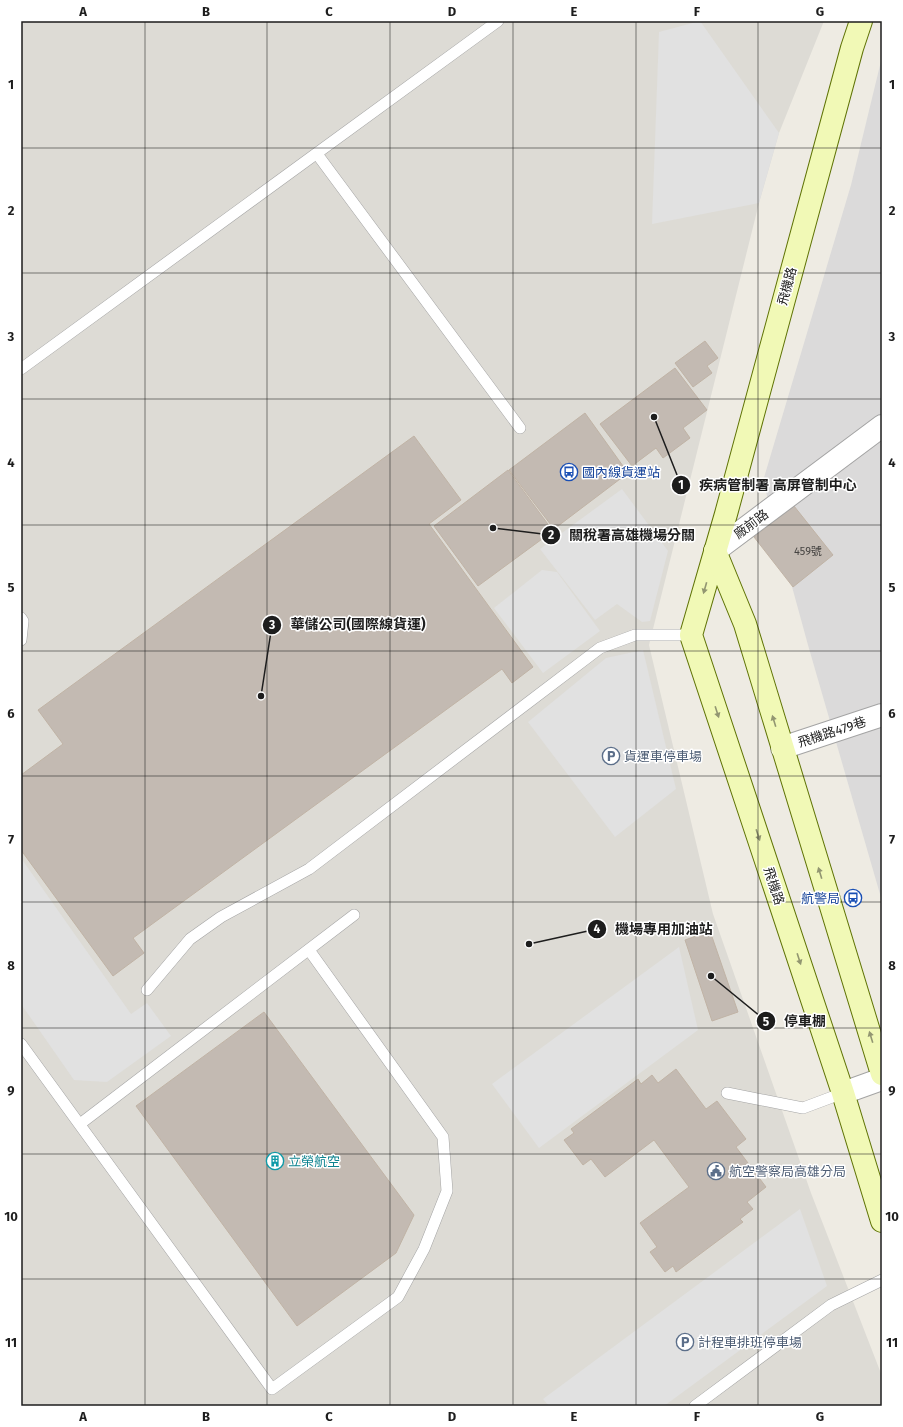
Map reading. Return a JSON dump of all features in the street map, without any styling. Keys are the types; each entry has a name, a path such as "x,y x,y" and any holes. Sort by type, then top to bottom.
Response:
{"street":[{"name":"飛機路","path":"861,21 852,48 716,551 691,635 843,1093 882,1220"},
{"name":"廠前路","path":"716,551 882,426"},
{"path":"716,551 745,624 882,1074"},
{"name":"飛機路479巷","path":"782,748 882,715"},
{"path":"843,1093 882,1079"}],"lane":[{"path":"21,369 498,21"},
{"path":"317,154 520,428"},
{"path":"21,618 23,621 21,640"},
{"path":"147,990 190,939 221,917 309,869 600,648 635,635 691,635"},
{"path":"80,1124 354,915"},
{"path":"21,1044 272,1389 398,1297 424,1249 447,1191 443,1137 309,950"},
{"path":"727,1093 803,1108 843,1093"},
{"path":"695,1406 831,1305 882,1280"}],"shaded area":[{"path":"21,21 824,21 779,133 759,203 649,645 713,914 811,1193 882,1376 882,1406 21,1406"},
{"path":"700,21 779,133 759,203 652,224 659,32"},
{"path":"882,57 882,901 808,645 763,481 851,185"},
{"path":"622,489 668,551 650,621 642,622 617,604 595,620 540,549"},
{"path":"542,570 557,572 600,631 543,673 494,608"},
{"name":"貨運車停車場","path":"643,650 676,789 615,837 528,722 606,658"},
{"path":"21,858 131,1014 147,1003 171,1036 107,1082 74,1080 21,1004"},
{"path":"679,947 698,1030 539,1148 492,1084"},
{"name":"計程車排班停車場","path":"800,1209 827,1286 664,1406 549,1406 543,1399"}],"building":[{"path":"705,341 718,358 707,366 712,373 693,387 675,363"},
{"path":"675,368 707,410 683,428 690,438 663,458 656,448 632,466 600,424"},
{"name":"國內線貨運站","path":"585,413 628,473 554,529 509,470"},
{"path":"414,436 461,500 429,524 533,667 512,683 502,669 133,938 144,953 113,976 21,850 21,775 63,744 38,710"},
{"path":"508,470 553,531 478,586 434,526"},
{"path":"794,506 833,555 793,587 754,537"},
{"path":"710,931 738,1012 712,1021 685,940"},
{"name":"立榮航空","path":"264,1012 414,1215 396,1253 297,1326 136,1106"},
{"name":"航空警察局高雄分局","path":"676,1069 706,1109 717,1101 746,1139 736,1147 766,1187 747,1202 753,1209 740,1219 743,1222 676,1272 673,1266 665,1272 650,1252 657,1247 640,1223 689,1187 654,1140 605,1177 591,1159 583,1165 564,1140 574,1133 571,1129 638,1079 641,1084 652,1075 658,1083"}],"place":[{"name":"疾病管制署 高屏管制中心","path":"654,417"},
{"name":"國內線貨運站","path":"569,472"},
{"name":"關稅署高雄機場分關","path":"493,528"},
{"name":"華儲公司(國際線貨運)","path":"261,696"},
{"name":"貨運車停車場","path":"611,756"},
{"name":"航警局","path":"853,898"},
{"name":"機場專用加油站","path":"529,944"},
{"name":"停車棚","path":"711,976"},
{"name":"立榮航空","path":"275,1161"},
{"name":"航空警察局高雄分局","path":"716,1171"},
{"name":"計程車排班停車場","path":"685,1342"}]}
